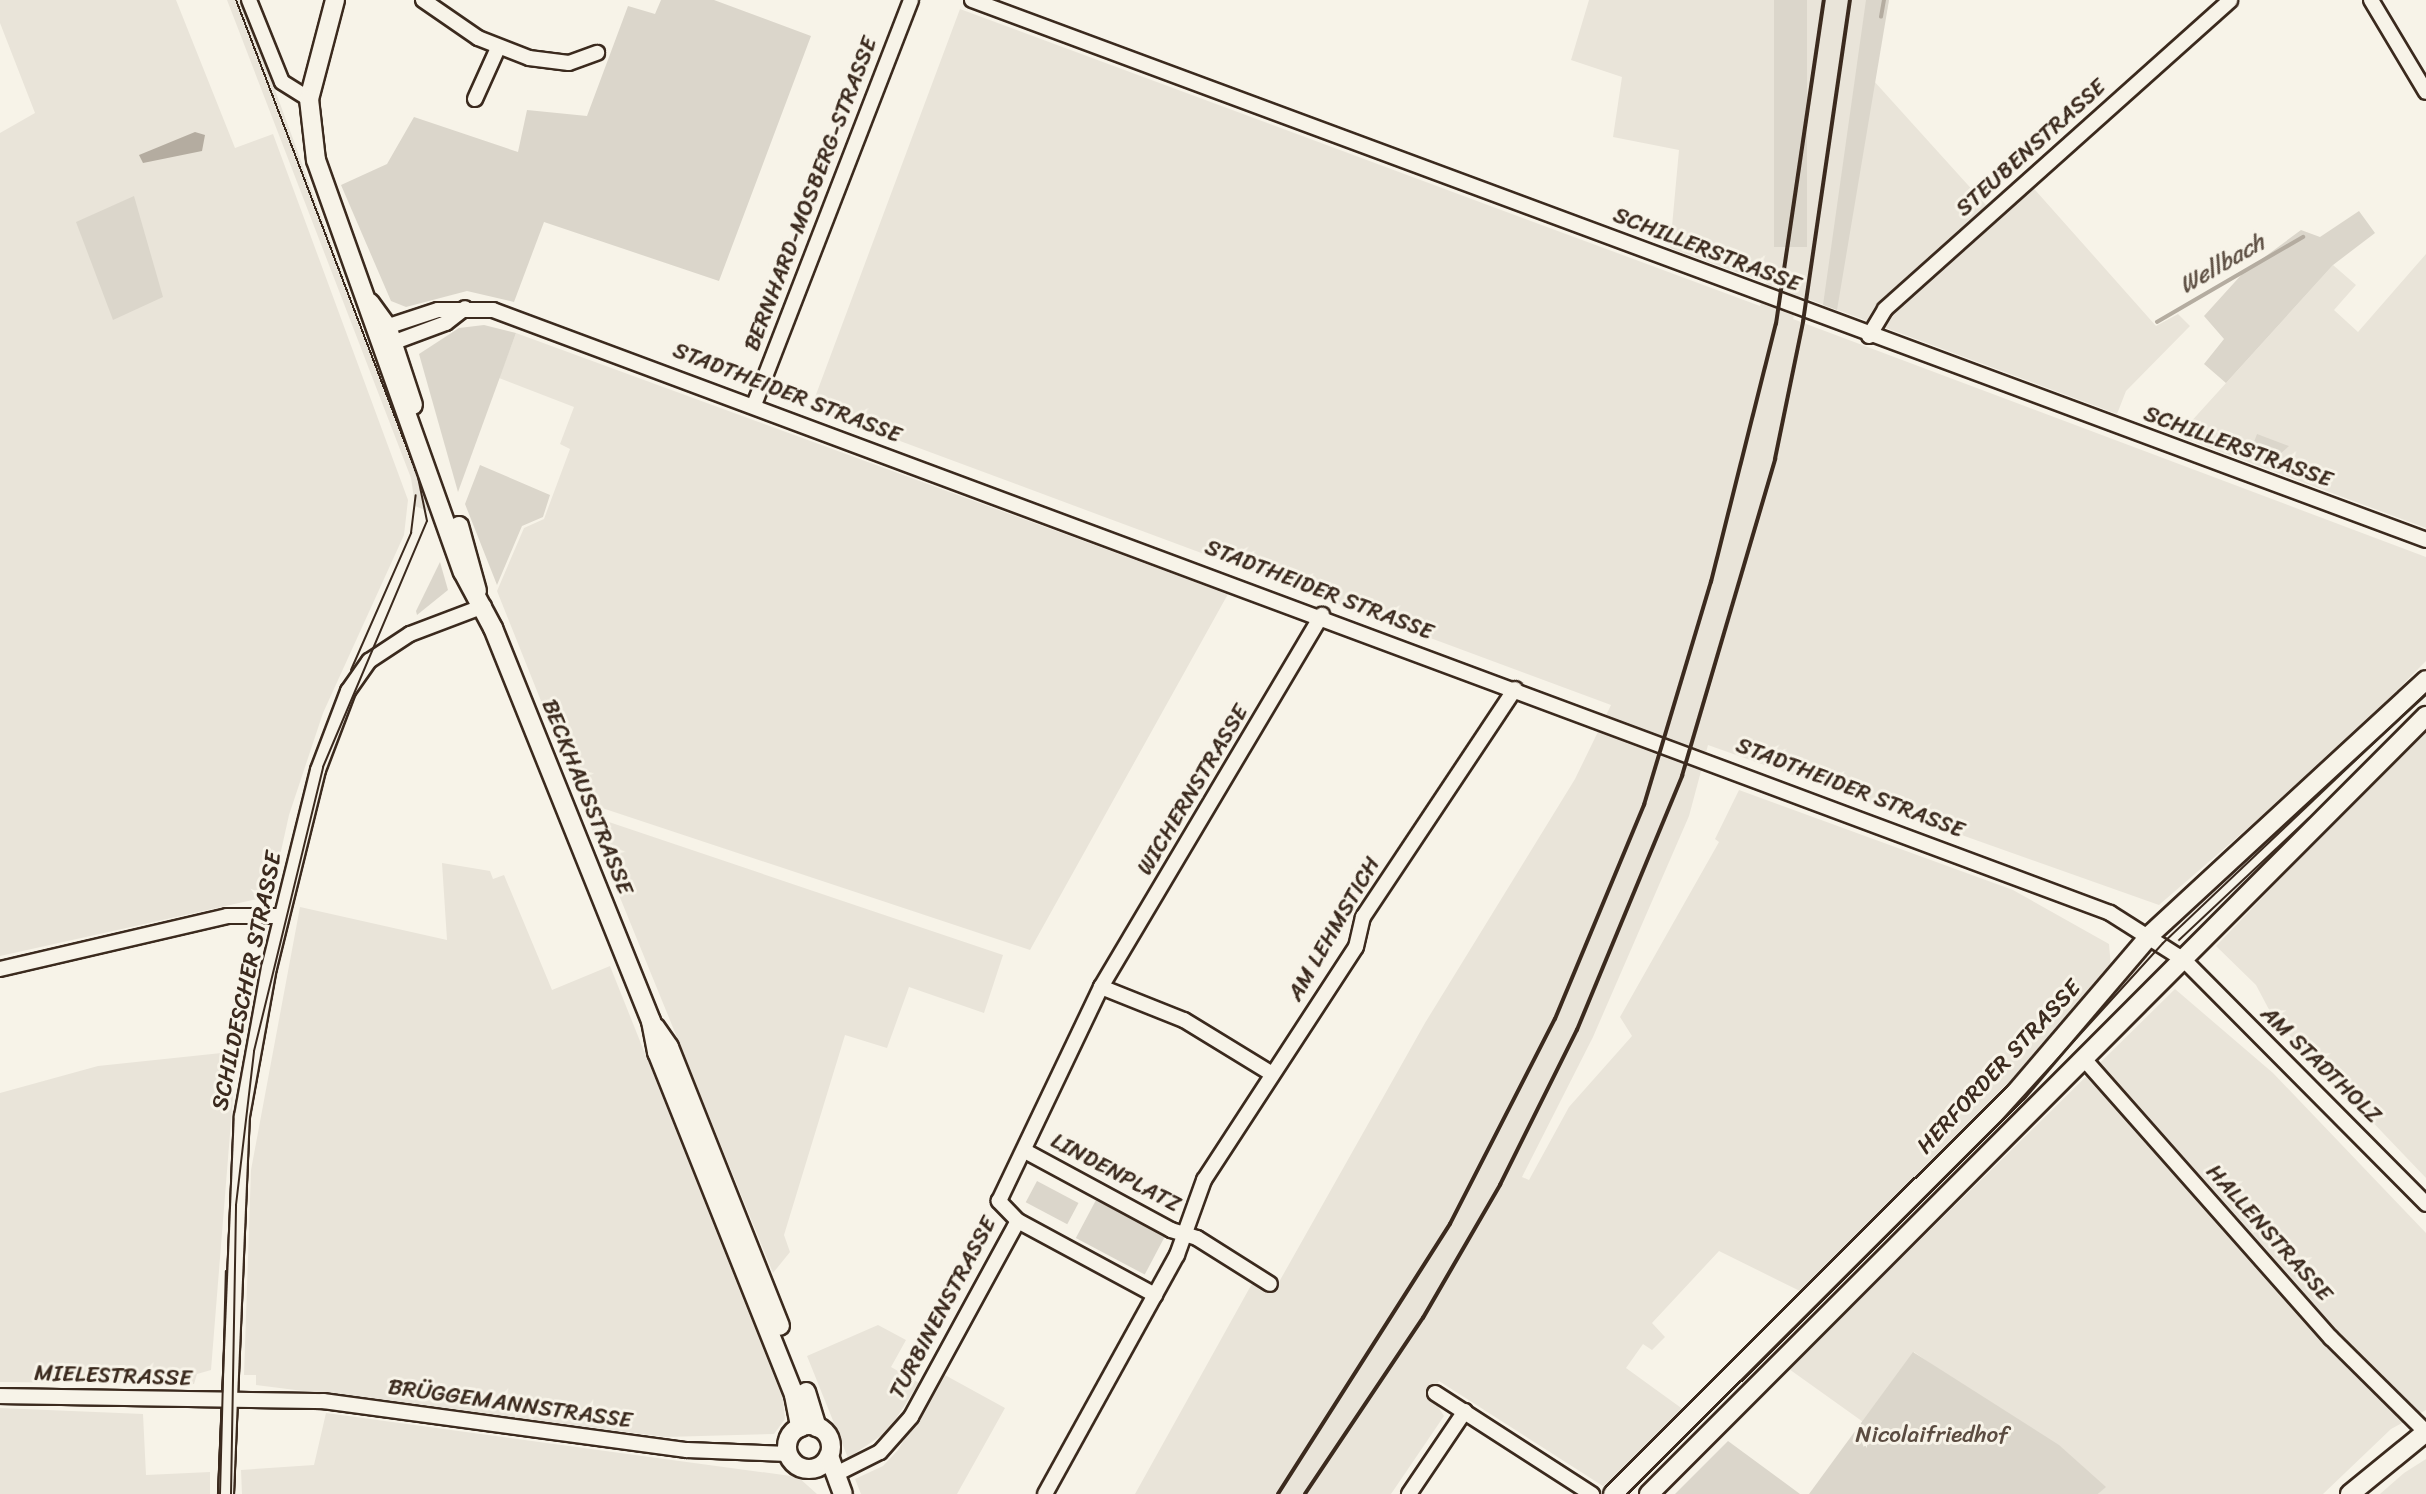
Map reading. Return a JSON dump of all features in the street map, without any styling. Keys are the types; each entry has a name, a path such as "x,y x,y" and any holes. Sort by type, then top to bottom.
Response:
{"main road":[{"path":"309,99 335,0"},
{"name":"BECKHAUSSTRASSE","path":"309,99 316,160 383,337 463,572 480,598 651,1021 657,1052 808,1427"},
{"name":"HERFORDER STRASSE","path":"1613,1494 2017,1091 2151,934 2426,680"},
{"path":"1649,1494 2426,716"},
{"path":"823,1462 796,1466 788,1454 788,1440 808,1427 830,1440 823,1462 831,1494"},
{"path":"2350,1494 2426,1432"},
{"path":"823,1462 836,1474 843,1494"}],"street":[{"path":"249,0 282,82 309,99"},
{"path":"423,0 498,48 556,63 597,53"},
{"name":"BERNHARD-MOSBERG-STRASSE","path":"754,405 911,0"},
{"name":"SCHILLERSTRASSE","path":"972,0 1869,336 2426,540"},
{"name":"STEUBENSTRASSE","path":"1869,336 1885,309 2230,0"},
{"path":"2371,0 2426,92"},
{"path":"475,99 498,48"},
{"name":"STADTHEIDER STRASSE","path":"383,337 446,323 465,308 493,310 1322,615 2030,881 2151,934 2183,960"},
{"name":"SCHILDESCHER STRASSE","path":"226,1494 226,1401 239,1140 281,916 324,751 354,679 398,640 480,598"},
{"name":"WICHERNSTRASSE","path":"1101,988 1322,615"},
{"name":"AM LEHMSTICH","path":"1045,1494 1186,1234 1204,1180 1356,947 1363,917 1515,689"},
{"path":"0,969 234,915 281,916"},
{"name":"AM STADTHOLZ","path":"2183,960 2426,1204"},
{"path":"1101,988 1184,1020 1272,1074"},
{"name":"TURBINENSTRASSE","path":"836,1474 874,1457 902,1430 1018,1221 999,1201 1101,988"},
{"name":"HALLENSTRASSE","path":"2084,1059 2331,1338 2426,1432"},
{"name":"LINDENPLATZ","path":"1025,1151 1186,1234"},
{"path":"1018,1221 1155,1295"},
{"path":"1186,1234 1270,1284"},
{"path":"1435,1392 1592,1494"},
{"name":"MIELESTRASSE","path":"0,1396 226,1401"},
{"name":"BRÜGGEMANNSTRASSE","path":"226,1401 323,1401 680,1449 788,1454"},
{"path":"1409,1494 1465,1411"}],"shaded area":[{"path":"0,0 176,0 235,148 273,134 408,500 404,535 323,713 289,815 271,896 0,956 0,133 35,113 0,23"},
{"path":"227,0 242,0 430,512 415,506 411,478"},
{"path":"1589,0 1889,0 1873,80 1986,205 2021,174 2156,326 2178,314 2190,326 2126,391 2117,414 1800,296 1793,319 2426,557 2426,661 2339,749 2159,905 1708,745 1689,816 1593,1037 1522,1177 1529,1180 1569,1107 1632,1036 1620,1017 1719,842 1715,839 1739,790 2013,890 2109,944 2111,967 2010,1081 1802,1292 1719,1251 1652,1323 1665,1337 1652,1350 1643,1344 1626,1368 1684,1410 1606,1488 1439,1381 1431,1395 1444,1416 1391,1494 1135,1494 1259,1271 1279,1282 1425,1023 1575,779 1611,705 811,408 960,9 1760,306 1766,283 1670,248 1679,150 1613,137 1622,77 1571,60"},
{"path":"195,132 205,135 202,151 143,163 139,155"},
{"path":"2426,254 2426,528 2178,436 2333,265 2356,285 2334,310 2358,332"},
{"path":"516,333 1228,594 1030,950 581,801 497,591 524,528 544,519 570,449 560,444 574,407 499,378"},
{"path":"2426,727 2426,1178 2274,1019 2256,985 2216,946"},
{"path":"597,818 1003,955 984,1013 909,987 887,1048 845,1035 784,1235 790,1252 773,1273 588,819"},
{"path":"442,863 490,871 493,879 504,875 552,990 610,966 783,1399 785,1419 774,1434 665,1437 256,1385 256,1375 244,1375 251,1170 300,907 447,940"},
{"path":"2175,989 2273,1073 2426,1233 2426,1410 2391,1429 2323,1494 2098,1494 2105,1487 1914,1352 1866,1424 1789,1369"},
{"path":"231,1052 236,1059 211,1370 197,1374 194,1384 0,1382 0,1093 98,1066"},
{"path":"878,1325 906,1340 891,1367 919,1383 888,1431 848,1458 807,1356"},
{"path":"943,1374 1005,1408 957,1494 861,1494 855,1479 883,1466 898,1450"},
{"path":"0,1408 143,1414 146,1475 210,1472 210,1494 0,1494"},
{"path":"326,1413 798,1477 817,1494 242,1494 241,1470 314,1465"},
{"path":"2426,1459 2426,1494 2380,1494 2404,1473"}],"green space":[{"path":"661,0 714,0 811,36 719,281 544,222 514,302 467,291 406,307 391,301 341,185 387,164 414,117 518,152 527,110 587,116 628,6 655,14"},
{"path":"1774,0 1807,0 1807,247 1774,247"},
{"path":"1866,0 1889,0 1837,310 1823,305"},
{"path":"134,196 163,297 113,320 76,222"},
{"path":"2359,211 2375,233 2333,265 2226,383 2204,364 2224,339 2204,316 2243,273 2301,230 2320,237"},
{"path":"484,325 516,333 458,492 419,354 459,328"},
{"path":"2257,434 2289,446 2280,454 2278,468 2248,458"},
{"path":"480,465 550,495 543,517 522,526 497,585 465,504"},
{"path":"440,562 448,590 417,615 416,611"},
{"path":"1037,1181 1078,1203 1067,1224 1026,1202"},
{"path":"1096,1200 1165,1237 1145,1275 1076,1238"},
{"name":"Nicolaifriedhof","path":"1913,1352 2059,1445 2106,1487 2098,1494 1809,1494"},
{"path":"1728,1441 1800,1494 1675,1494"}],"waterway":[{"path":"1881,17 1884,0"},
{"name":"Wellbach","path":"2157,322 2303,237"}],"tram line":[{"path":"231,1494 236,1205 254,1051 323,767 427,521 418,477 236,0"},
{"path":"351,670 411,533 416,495"},
{"path":"1627,1494 2002,1120 2163,943 2426,693"},
{"path":"2179,940 2309,818"},
{"path":"220,1494 226,1271"}],"railway":[{"path":"1278,1494 1450,1224 1555,1019 1644,805 1711,582 1776,324 1824,0"},
{"path":"1305,1494 1423,1318 1500,1185 1577,1030 1682,776 1775,459 1803,322 1850,0"}]}
